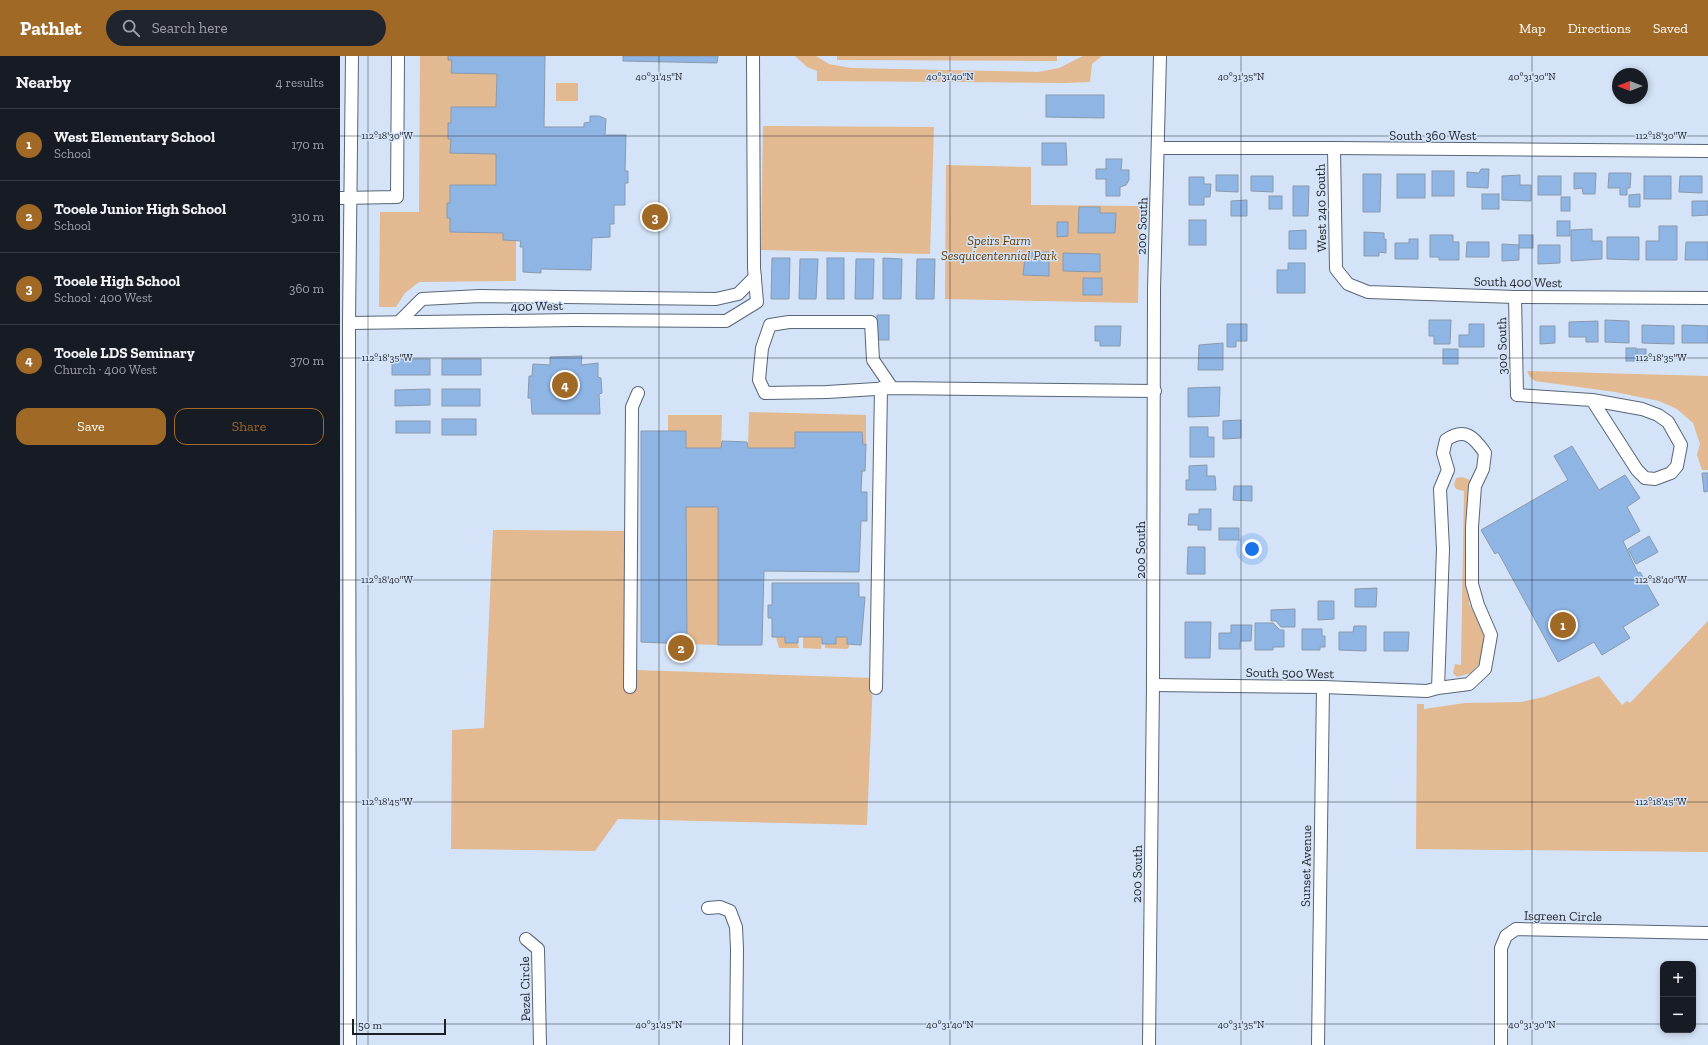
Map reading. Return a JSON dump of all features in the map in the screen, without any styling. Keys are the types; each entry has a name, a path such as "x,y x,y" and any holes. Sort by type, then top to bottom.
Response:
{"street":[{"path":"350,1045 349,323 346,198 352,56"},
{"path":"346,198 397,197 398,56"},
{"path":"400,321 422,299 480,296 716,299 738,294 755,277 753,56"},
{"name":"200 South","path":"1149,1045 1155,391 1154,290 1160,56"},
{"name":"South 360 West","path":"1158,148 1708,151"},
{"name":"West 240 South","path":"1334,148 1336,269"},
{"name":"South 400 West","path":"1336,269 1348,284 1368,292 1515,297 1708,298"},
{"name":"400 West","path":"349,323 538,320 726,321 757,302 755,277"},
{"name":"300 South","path":"1515,297 1517,395 1592,400"},
{"path":"876,688 887,388 873,360 870,322 789,322 770,325 762,348 759,380 765,393 826,392 887,388 1155,391"},
{"path":"630,687 632,407 638,393"},
{"path":"1592,400 1642,409 1658,415 1668,422 1681,445 1677,466 1671,473 1665,476 1656,479 1645,478 1637,470 1592,400"},
{"name":"South 500 West","path":"1153,685 1433,689 1469,684 1485,669 1491,636 1478,605 1472,584 1475,486 1483,469 1485,453 1476,440 1463,433 1454,435 1446,440 1443,453 1448,470 1440,489 1443,549 1433,689"},
{"name":"Sunset Avenue","path":"1318,1045 1323,687"},
{"path":"708,908 720,907 730,911 736,927 738,949 736,1045"},
{"name":"Isgreen Circle","path":"1500,1045 1502,948 1506,936 1516,929 1708,933"},
{"name":"Pezel Circle","path":"526,939 538,949 540,1045"}],"green space":[{"path":"420,56 448,56 448,60 452,60 452,73 497,74 496,107 466,107 451,123 448,123 448,139 451,139 450,153 496,154 496,185 450,186 450,203 447,204 447,218 450,218 450,232 503,233 516,240 516,281 419,282 405,293 396,307 379,307 380,212 419,212"},
{"path":"795,56 816,56 829,64 851,68 1038,72 1059,68 1083,56 1102,56 1092,64 1090,82 1065,83 817,81 817,71 807,67"},
{"path":"837,56 1057,56 1057,61 837,60"},
{"path":"556,83 578,83 578,101 556,101"},
{"path":"763,126 934,127 930,254 761,250"},
{"name":"Speirs Farm Sesquicentennial Park","path":"946,165 1031,167 1031,205 1140,206 1138,303 945,299"},
{"path":"1527,371 1708,376 1708,470 1702,470 1697,455 1700,444 1693,423 1677,409 1659,401 1615,392 1535,381 1530,377"},
{"path":"749,412 866,415 866,444 795,448 748,448"},
{"path":"668,415 722,415 721,448 686,448 686,431 668,431"},
{"path":"1462,477 1470,480 1468,566 1469,604 1484,631 1483,650 1480,663 1471,673 1457,677 1453,673 1455,664 1461,665 1464,491 1456,489 1454,485 1456,478"},
{"path":"686,507 718,507 718,645 687,644"},
{"path":"493,530 635,531 635,670 873,678 867,825 618,819 595,851 451,849 452,730 484,728"},
{"path":"1708,621 1708,852 1416,849 1417,704 1424,704 1424,709 1465,703 1521,702 1544,697 1599,676 1622,705 1627,701 1630,703"},
{"path":"776,637 785,637 785,643 798,643 799,648 779,648"},
{"path":"803,637 822,637 821,649 803,648"},
{"path":"836,637 847,637 847,644 849,644 849,647 847,649 825,648 825,643"}],"building":[{"path":"448,56 545,56 544,127 584,127 584,123 590,122 590,116 599,116 606,119 605,135 626,135 625,171 628,171 628,183 625,183 625,205 614,205 614,224 610,224 610,237 592,238 591,270 541,269 541,273 523,272 523,247 520,247 521,241 503,240 503,233 450,232 450,218 447,218 447,203 450,203 450,185 496,185 496,154 450,153 451,139 448,139 448,123 451,123 451,107 496,107 497,74 451,73 452,60 448,60"},
{"path":"623,56 718,56 717,63 623,61"},
{"path":"1046,95 1104,95 1104,118 1046,117"},
{"path":"1042,143 1066,143 1067,165 1042,165"},
{"path":"1106,159 1122,159 1121,170 1129,170 1129,180 1126,185 1120,187 1120,196 1106,196 1106,179 1096,179 1096,169 1106,169"},
{"path":"1481,169 1489,169 1488,188 1467,187 1467,172 1479,173"},
{"path":"1432,171 1454,171 1454,196 1432,196"},
{"path":"1574,173 1596,173 1595,194 1583,194 1582,188 1574,189"},
{"path":"1609,173 1631,173 1630,188 1627,188 1627,195 1620,195 1620,188 1608,188"},
{"path":"1363,174 1381,174 1380,212 1363,212"},
{"path":"1397,174 1425,174 1425,198 1397,198"},
{"path":"1216,175 1238,175 1238,192 1216,191"},
{"path":"1520,175 1520,185 1531,185 1531,201 1502,200 1502,176"},
{"path":"1251,176 1273,176 1273,192 1251,191"},
{"path":"1538,176 1561,176 1561,195 1538,195"},
{"path":"1644,176 1671,176 1671,199 1644,199"},
{"path":"1680,176 1702,176 1702,193 1679,192"},
{"path":"1189,177 1204,177 1204,184 1211,184 1210,197 1204,197 1204,205 1189,205"},
{"path":"1293,186 1309,186 1308,216 1293,216"},
{"path":"1482,194 1499,194 1499,209 1482,209"},
{"path":"1640,194 1640,207 1629,207 1629,195"},
{"path":"1269,196 1282,196 1282,209 1269,209"},
{"path":"1561,197 1570,197 1570,211 1561,211"},
{"path":"1247,200 1247,216 1231,216 1231,201"},
{"path":"1692,201 1708,201 1708,215 1692,216"},
{"path":"1079,207 1100,207 1100,213 1116,213 1115,233 1078,233"},
{"path":"1189,220 1206,220 1206,245 1189,245"},
{"path":"1557,221 1570,221 1570,236 1557,236"},
{"path":"1057,222 1068,222 1068,236 1057,237"},
{"path":"1659,226 1677,226 1677,260 1646,260 1646,241 1659,241"},
{"path":"1592,229 1592,241 1602,241 1602,259 1571,261 1571,230"},
{"path":"1306,230 1306,249 1289,249 1289,231"},
{"path":"1364,232 1384,233 1384,239 1386,239 1386,253 1379,252 1379,256 1364,256"},
{"path":"1430,235 1453,235 1453,242 1459,242 1459,260 1439,260 1439,257 1430,257"},
{"path":"1519,235 1533,235 1533,248 1519,248"},
{"path":"1607,237 1639,237 1639,260 1607,259"},
{"path":"1409,239 1418,239 1418,259 1395,259 1395,243 1409,243"},
{"path":"1467,242 1489,242 1489,257 1466,257"},
{"path":"1686,242 1708,242 1708,260 1685,260"},
{"path":"1502,244 1519,245 1519,260 1502,261"},
{"path":"1538,245 1560,245 1560,263 1538,264"},
{"path":"1030,252 1049,252 1049,276 1023,275 1025,257 1030,257"},
{"path":"1063,253 1100,254 1100,272 1063,271"},
{"path":"772,258 790,258 789,299 771,299"},
{"path":"827,258 844,258 844,299 827,299"},
{"path":"883,258 902,259 901,299 883,299"},
{"path":"800,259 818,259 816,299 799,299"},
{"path":"856,259 874,259 873,299 855,299"},
{"path":"917,259 935,259 934,299 916,299"},
{"path":"1288,263 1305,263 1305,293 1277,293 1277,270 1288,270"},
{"path":"1083,278 1102,278 1102,295 1083,295"},
{"path":"877,315 889,315 889,340 877,340"},
{"path":"1429,320 1451,320 1450,344 1434,344 1434,336 1429,336"},
{"path":"1605,320 1629,321 1629,343 1605,342"},
{"path":"1598,321 1598,342 1586,342 1586,337 1569,337 1569,322"},
{"path":"1227,324 1247,324 1247,341 1236,341 1236,347 1227,347"},
{"path":"1469,324 1484,324 1484,347 1459,347 1459,335 1469,335"},
{"path":"1642,325 1674,326 1674,344 1642,343"},
{"path":"1682,325 1708,326 1708,343 1682,343"},
{"path":"1095,326 1121,326 1120,346 1100,346 1100,341 1095,341"},
{"path":"1540,326 1555,326 1555,343 1540,344"},
{"path":"1223,343 1223,370 1198,370 1199,345"},
{"path":"1626,348 1636,348 1636,361 1626,361"},
{"path":"1443,349 1458,349 1458,364 1443,364"},
{"path":"1637,349 1646,349 1646,362 1637,362"},
{"path":"582,356 581,365 598,363 598,377 601,378 602,393 599,394 600,414 532,414 531,398 528,398 529,376 532,376 533,364 550,365 550,357"},
{"path":"392,359 430,359 430,375 392,375"},
{"path":"442,359 481,359 481,375 442,375"},
{"path":"1220,387 1219,416 1188,417 1188,388"},
{"path":"430,389 430,405 395,406 395,390"},
{"path":"442,389 480,389 480,406 442,406"},
{"path":"442,419 476,419 476,435 442,435"},
{"path":"1241,420 1241,438 1223,439 1223,421"},
{"path":"396,421 430,421 430,433 396,433"},
{"path":"1190,427 1208,427 1208,437 1214,437 1214,457 1190,457"},
{"path":"641,431 686,431 686,448 721,448 722,441 747,442 748,448 795,448 795,432 862,432 863,445 866,444 865,471 862,471 861,492 867,492 867,521 861,521 859,572 764,571 762,645 718,645 718,507 686,507 687,644 641,642"},
{"path":"1572,446 1599,490 1625,475 1640,498 1627,507 1640,531 1623,541 1638,573 1640,572 1659,605 1623,627 1630,638 1602,655 1594,642 1558,662 1498,552 1495,554 1481,530 1568,480 1554,456"},
{"path":"1207,465 1207,476 1215,476 1216,490 1186,490 1186,480 1189,480 1189,466"},
{"path":"1702,473 1708,473 1708,491 1704,492"},
{"path":"1234,486 1252,486 1252,501 1233,500"},
{"path":"1199,509 1211,509 1211,530 1198,530 1198,525 1188,525 1189,514 1199,514"},
{"path":"1219,528 1239,528 1239,540 1219,540"},
{"path":"1649,536 1658,552 1636,564 1628,549"},
{"path":"1188,547 1205,547 1205,574 1187,574"},
{"path":"772,583 859,583 859,597 865,597 861,645 847,644 847,637 836,637 836,644 822,644 822,637 798,637 798,643 785,643 785,637 772,637 772,618 768,618 768,605 772,605"},
{"path":"1377,588 1376,607 1355,607 1355,589"},
{"path":"1318,601 1334,601 1334,619 1318,620"},
{"path":"1295,609 1295,627 1281,627 1276,621 1271,621 1271,610"},
{"path":"1185,622 1211,622 1210,658 1185,658"},
{"path":"1255,623 1273,623 1280,630 1284,630 1284,647 1273,647 1273,650 1255,650"},
{"path":"1231,625 1252,625 1251,641 1240,641 1240,649 1219,649 1219,633 1231,633"},
{"path":"1354,626 1366,626 1366,651 1339,650 1339,632 1353,632"},
{"path":"1302,629 1322,629 1322,636 1325,636 1325,647 1320,647 1320,650 1302,650"},
{"path":"1384,632 1409,632 1408,651 1384,651"}],"place":[{"name":"Tooele High School","path":"655,217"},
{"name":"Tooele LDS Seminary","path":"565,385"},
{"name":"West Elementary School","path":"1563,625"},
{"name":"Tooele Junior High School","path":"681,648"}]}
